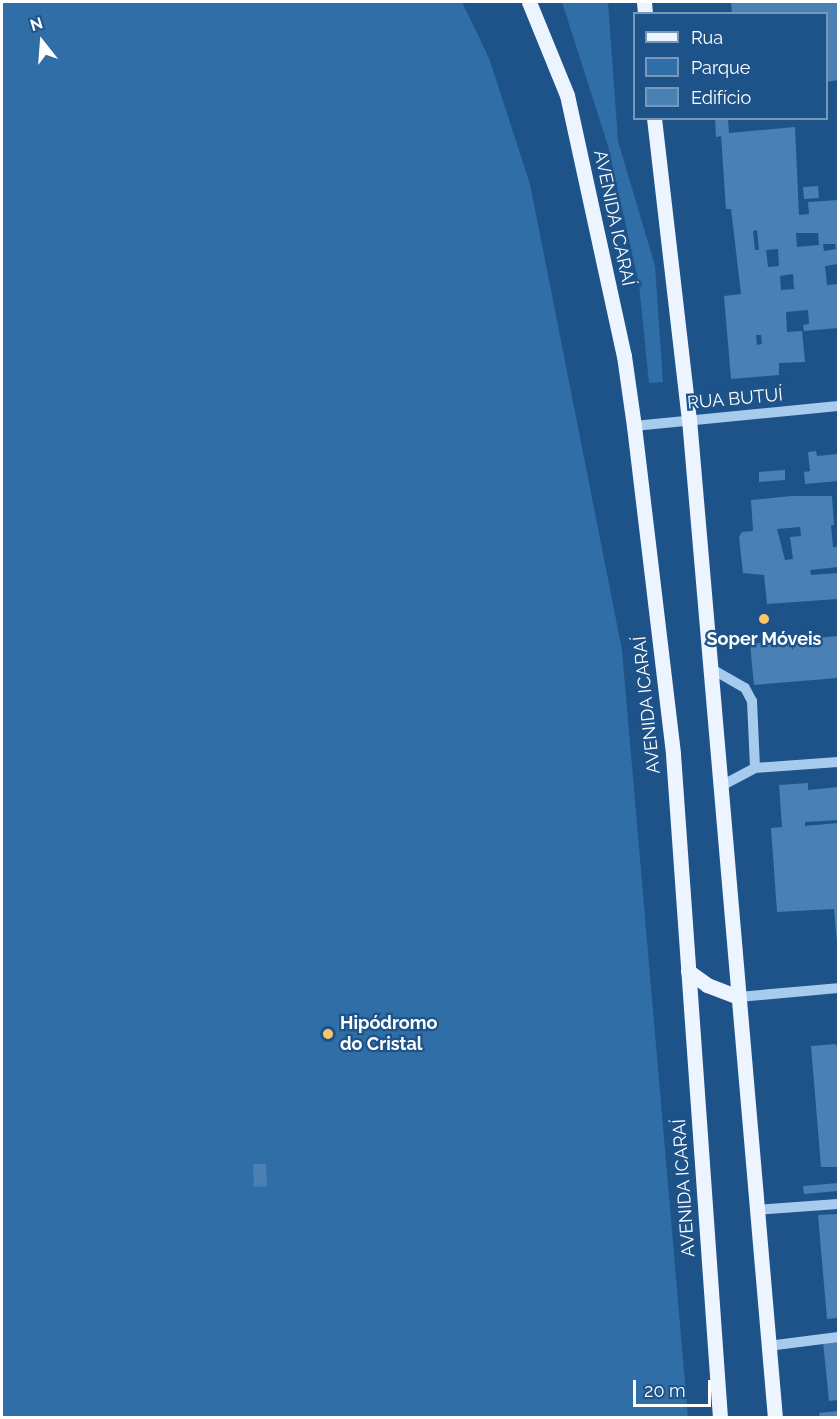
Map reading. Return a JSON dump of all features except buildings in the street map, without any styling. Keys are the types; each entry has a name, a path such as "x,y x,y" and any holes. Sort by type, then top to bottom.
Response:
{"main road":[{"name":"AVENIDA ICARAÍ","path":"529,2 567,95 624,356 634,426 673,754 720,1418"},
{"path":"654,120 689,419 774,1418"},
{"path":"688,971 707,985 738,997"}],"street":[{"name":"RUA BUTUÍ","path":"634,426 838,406"},
{"path":"710,668 745,688 752,700 756,768"},
{"path":"720,787 756,768 838,762"},
{"path":"738,997 838,988"},
{"path":"756,1210 838,1204"},
{"path":"768,1346 838,1337"}],"green space":[{"name":"Hipódromo do Cristal","path":"2,2 462,2 489,58 530,184 622,650 688,1417 2,1418"},
{"path":"562,2 608,2 618,141 655,266 663,382 649,383 639,284 608,146"}],"place":[{"name":"Soper Móveis","path":"764,619"},
{"name":"Hipódromo do Cristal","path":"328,1034"}]}
